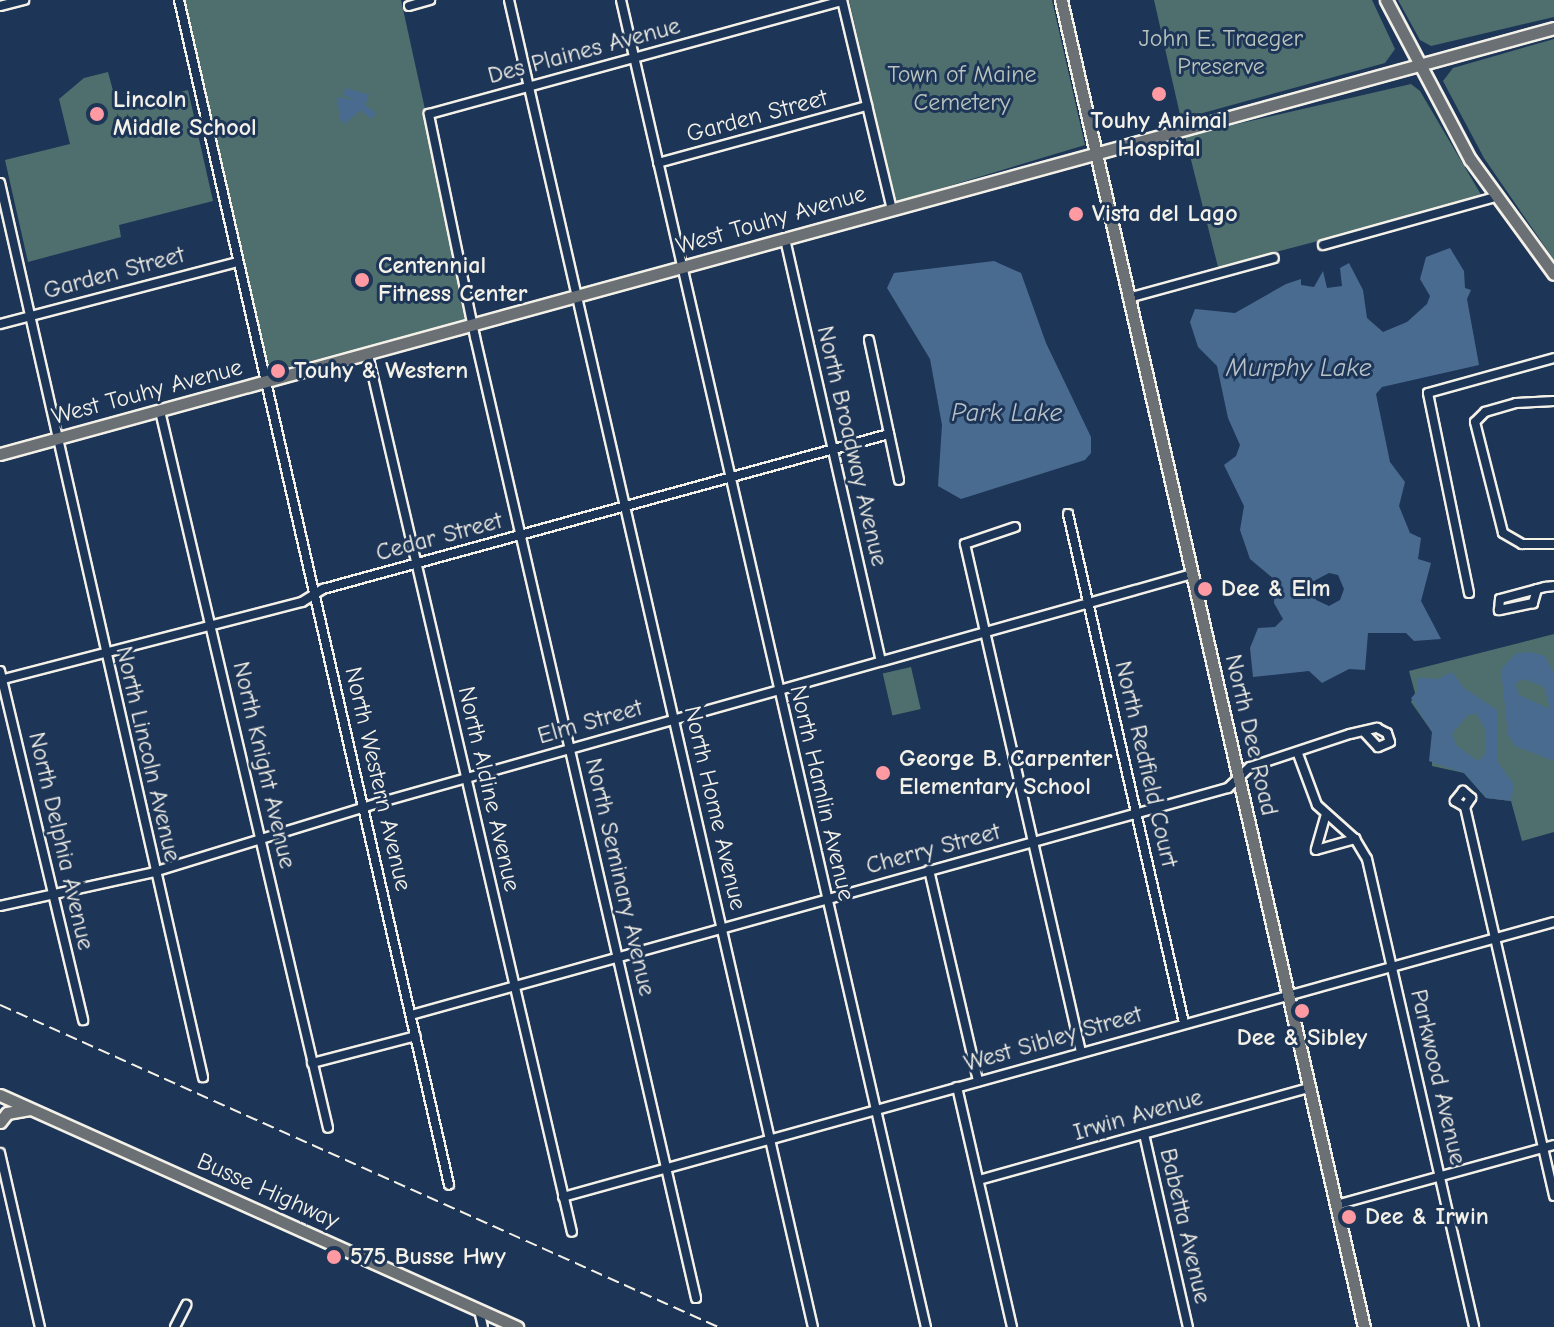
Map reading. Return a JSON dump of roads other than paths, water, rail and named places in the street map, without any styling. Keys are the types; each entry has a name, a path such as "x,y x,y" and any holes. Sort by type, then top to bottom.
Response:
{"main road":[{"name":"North Dee Road","path":"1061,0 1364,1327"},
{"path":"1386,0 1418,64 1495,197 1554,274"},
{"name":"West Touhy Avenue","path":"0,454 266,384 1554,28"},
{"name":"Busse Highway","path":"0,1095 517,1327"},
{"path":"0,1122 13,1110 32,1109"}],"street":[{"path":"0,6 24,0"},
{"name":"North Western Avenue","path":"179,0 449,1185"},
{"path":"409,6 430,0"},
{"name":"North Home Avenue","path":"509,0 813,1327"},
{"name":"North Hamlin Avenue","path":"621,0 825,900 926,1327"},
{"path":"842,0 892,210"},
{"name":"Des Plaines Avenue","path":"429,114 842,0"},
{"name":"Garden Street","path":"658,163 867,106"},
{"name":"North Seminary Avenue","path":"429,114 521,536 696,1298"},
{"name":"North Lincoln Avenue","path":"0,183 203,1077"},
{"path":"1323,245 1495,197"},
{"name":"North Broadway Avenue","path":"785,239 881,661"},
{"path":"1128,298 1274,258"},
{"name":"Garden Street","path":"0,324 238,262"},
{"path":"869,340 899,480"},
{"name":"North Aldine Avenue","path":"368,355 572,1232"},
{"path":"1469,593 1428,393 1554,358"},
{"path":"1554,401 1516,403 1485,412 1475,422 1503,533 1522,544 1554,544"},
{"name":"North Knight Avenue","path":"160,411 328,1128"},
{"name":"Cedar Street","path":"1,677 211,625 416,564 889,434"},
{"name":"North Redfield Court","path":"1068,514 1184,1023"},
{"path":"1015,527 965,544 1081,1052"},
{"name":"Elm Street","path":"0,906 53,898 154,872 466,778 1192,574"},
{"path":"1537,589 1533,603 1499,610 1500,599 1537,589 1554,586"},
{"name":"North Delphia Avenue","path":"1,677 83,1020"},
{"name":"Cherry Street","path":"411,1015 1228,788 1250,767 1298,754 1345,735 1365,733"},
{"name":"Parkwood Avenue","path":"1298,754 1312,797 1355,839 1367,859 1474,1327"},
{"path":"1465,807 1554,1196"},
{"path":"1326,814 1316,850 1355,839"},
{"path":"929,870 978,1081"},
{"name":"West Sibley Street","path":"563,1197 1554,922"},
{"path":"312,1063 416,1036"},
{"path":"957,1087 1012,1327"},
{"name":"Irwin Avenue","path":"979,1180 1309,1088"},
{"name":"Babetta Avenue","path":"1144,1134 1188,1327"},
{"path":"1336,1205 1554,1145"},
{"path":"0,1153 40,1327"},
{"path":"175,1327 186,1305"},
{"path":"479,1310 483,1327"}],"water":[{"path":"346,88 369,95 365,105 376,113 371,119 361,110 344,124 340,119 337,97 357,100 343,95"},
{"name":"Murphy Lake","path":"1450,248 1464,271 1465,288 1471,290 1467,299 1479,365 1382,387 1376,394 1390,462 1405,482 1399,506 1410,533 1421,538 1418,559 1431,563 1421,601 1441,639 1414,641 1406,633 1368,633 1365,670 1349,669 1322,683 1309,671 1253,677 1250,648 1258,628 1275,627 1283,619 1274,603 1275,580 1250,559 1240,530 1244,506 1224,465 1236,456 1240,445 1228,418 1217,366 1198,347 1190,322 1195,309 1235,313 1286,284 1301,279 1301,285 1314,287 1323,271 1327,288 1342,286 1340,268 1349,263 1363,290 1367,318 1383,332 1407,322 1427,304 1430,296 1420,279 1426,257","holes":["1329,573 1338,575 1344,589 1340,600 1329,606 1316,600 1310,583"]},
{"name":"Park Lake","path":"994,261 1021,273 1046,343 1091,437 1091,453 1085,460 961,499 938,486 942,425 930,359 887,288 894,273"},
{"path":"1517,653 1545,656 1554,674 1554,761 1515,746 1508,735 1501,669","holes":["1525,679 1544,687 1550,709 1519,695 1515,683"]},
{"path":"1452,672 1464,688 1497,710 1497,761 1514,785 1511,801 1486,798 1464,773 1429,761 1432,732 1411,698 1418,691 1417,678 1438,679","holes":["1476,713 1485,729 1485,754 1478,761 1457,746 1452,734 1468,715"]}],"railway":[{"path":"0,1005 718,1327"}],"place":[{"name":"Touhy Animal Hospital","path":"1159,94"},
{"name":"Lincoln Middle School","path":"97,114"},
{"name":"Vista del Lago","path":"1076,214"},
{"name":"Centennial Fitness Center","path":"362,280"},
{"name":"Touhy & Western","path":"278,371"},
{"name":"Dee & Elm","path":"1205,589"},
{"name":"George B. Carpenter Elementary School","path":"883,773"},
{"name":"Dee & Sibley","path":"1302,1011"},
{"name":"Dee & Irwin","path":"1349,1217"},
{"name":"575 Busse Hwy","path":"334,1257"}],"park label":[{"name":"John E. Traeger Preserve","path":"1221,53"},
{"name":"Town of Maine Cemetery","path":"962,89"}]}
